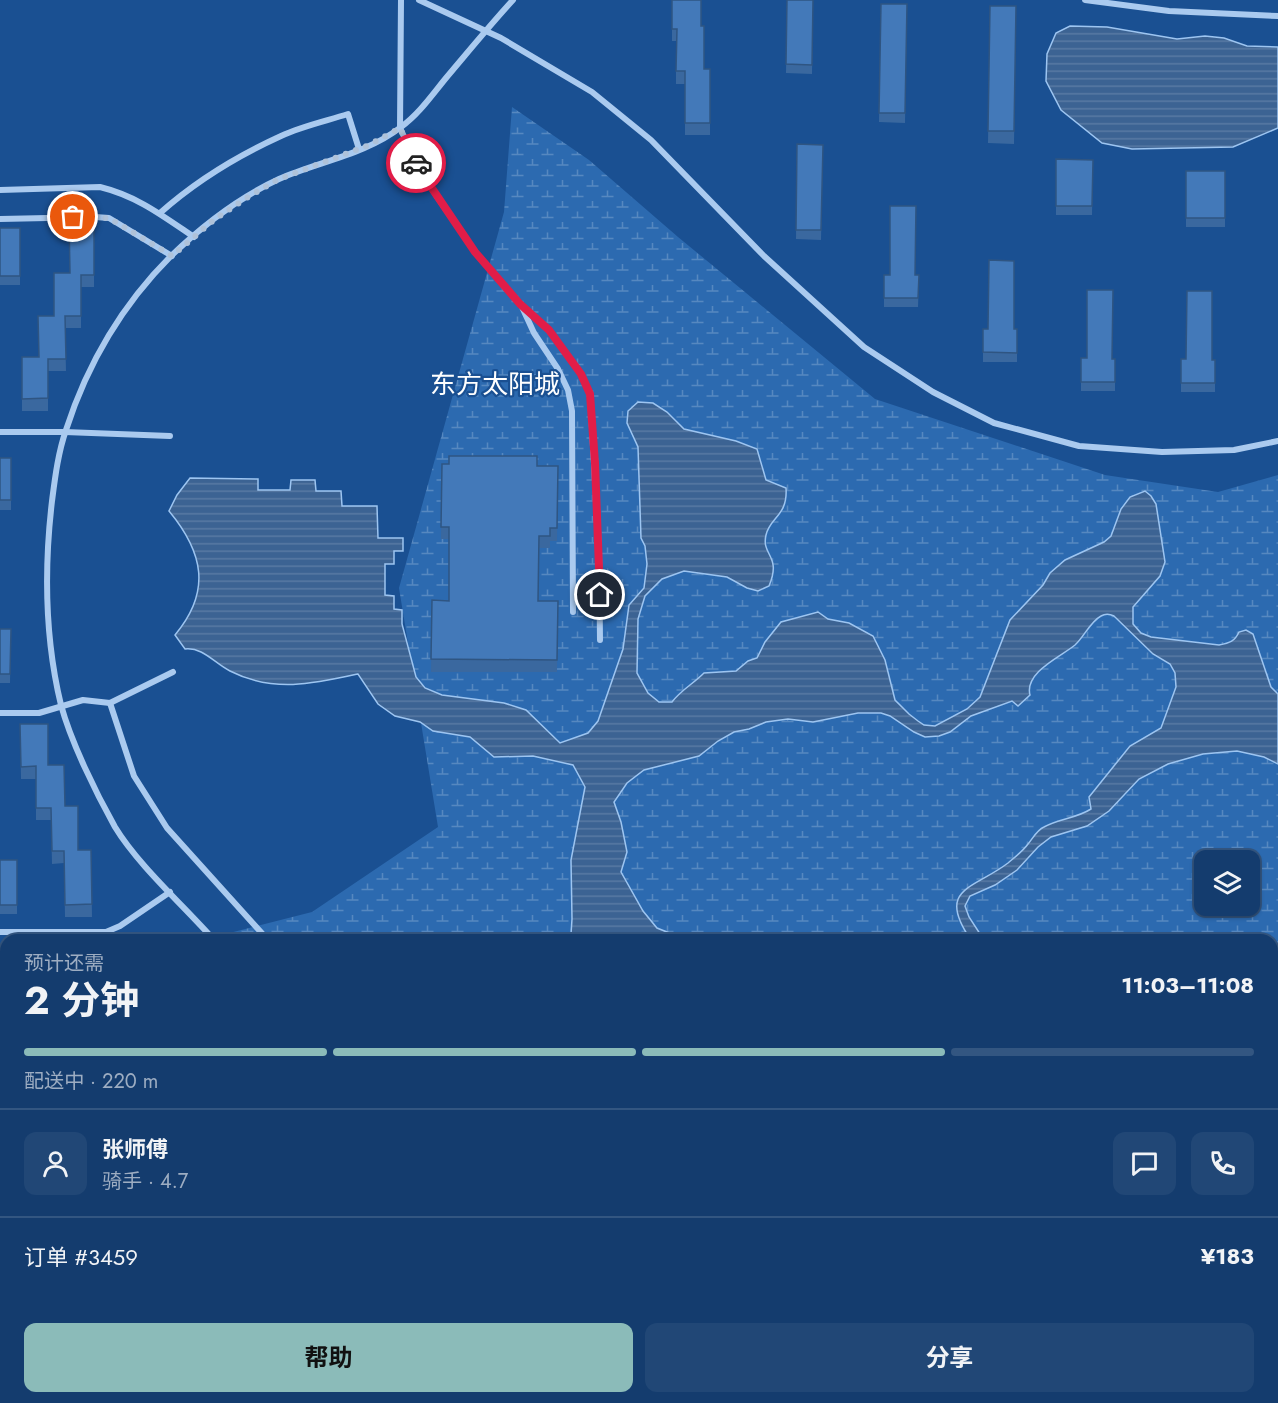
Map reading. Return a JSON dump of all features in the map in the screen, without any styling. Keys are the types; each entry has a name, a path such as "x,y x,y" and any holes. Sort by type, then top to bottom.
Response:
{"street":[{"path":"401,0 400,128 421,172 475,252 520,304 549,330 581,374 590,394 599,550 600,640"},
{"path":"419,0 501,38 592,92 643,133 764,256 864,347 933,392 994,423 1079,446 1162,452 1234,450 1278,441"},
{"path":"208,934 145,866 117,831 97,794 62,707 49,621 46,575 54,481 65,432 97,354 115,324 141,290 172,256 237,204 277,180 359,149 400,128 419,110 513,0"},
{"path":"1085,0 1169,11 1278,16"},
{"path":"160,213 212,173 245,153 283,135 348,114 359,149"},
{"path":"0,190 100,187 136,198 194,237"},
{"path":"0,219 109,218 172,256"},
{"path":"520,304 534,333 558,369 568,390 572,411 573,612"},
{"path":"0,432 170,436"},
{"path":"0,713 39,713 83,700 110,703 173,672"},
{"path":"110,703 134,776 166,828 263,934"},
{"path":"0,932 106,933 170,892"}],"green space":[{"path":"512,107 589,160 678,237 875,399 1105,475 1218,492 1278,475 1278,934 226,934 312,912 438,827 399,588 504,212"}],"shaded area":[{"path":"1070,26 1107,27 1177,39 1205,36 1224,38 1247,46 1278,47 1278,128 1233,147 1132,149 1102,143 1061,110 1046,81 1047,54 1056,33"},
{"path":"638,402 653,403 667,412 684,429 736,441 757,449 766,480 786,488 782,510 766,535 766,547 773,568 769,586 758,591 727,577 684,571 662,579 645,596 638,619 637,673 648,693 659,702 672,702 704,673 736,671 748,661 757,658 765,642 781,622 818,612 828,619 849,623 873,636 885,660 895,700 924,725 935,726 967,709 980,697 1010,620 1043,585 1050,573 1065,560 1104,542 1111,536 1121,509 1130,497 1145,491 1156,504 1165,562 1160,576 1133,607 1133,624 1141,633 1151,637 1219,645 1232,641 1239,632 1246,630 1253,634 1271,687 1278,694 1278,764 1264,757 1237,751 1203,754 1168,764 1139,779 1109,811 1087,826 1051,837 1038,847 1017,870 995,885 970,896 965,906 980,934 967,934 957,910 958,900 963,892 1008,863 1042,828 1091,809 1089,797 1130,746 1161,728 1176,687 1175,673 1170,664 1153,654 1114,616 1105,614 1094,622 1075,645 1038,672 1030,687 1030,695 1018,706 1012,701 971,716 950,732 939,736 925,737 881,713 858,713 813,722 788,719 766,722 734,732 699,756 644,770 627,783 614,802 627,852 621,872 643,911 657,928 672,934 571,934 571,860 585,787 573,765 533,756 494,757 470,737 433,731 420,722 395,716 378,704 358,674 309,683 262,682 230,671 197,650 185,649 175,635 187,619 198,587 199,572 196,557 181,526 169,511 177,495 190,478 258,479 258,490 290,490 291,480 315,480 316,491 341,491 342,506 377,506 378,538 403,538 403,551 394,551 394,564 385,564 385,595 394,596 394,609 402,610 402,624 416,677 425,688 442,695 504,703 526,710 560,743 588,733 598,721 623,649 629,605 644,588 647,564 645,546 641,538 638,447 627,423 628,411"}],"building":[{"path":"672,0 701,0 701,26 704,26 704,69 710,69 710,123 685,123 685,71 676,71 677,29 672,29"},
{"path":"787,0 813,0 812,65 786,64"},
{"path":"881,4 907,4 905,113 879,113"},
{"path":"990,6 1016,6 1014,131 988,131"},
{"path":"797,144 823,145 821,230 796,230"},
{"path":"1056,159 1093,160 1092,206 1056,206"},
{"path":"1186,171 1225,171 1225,218 1186,218"},
{"path":"890,206 916,206 915,275 919,275 918,298 884,298 884,275 890,275"},
{"path":"69,221 94,221 94,275 81,275 81,316 65,316 66,359 48,359 48,398 22,399 22,357 39,357 38,316 54,316 54,273 70,273"},
{"path":"0,228 20,228 20,276 0,276"},
{"path":"989,260 1014,261 1014,329 1017,329 1017,353 983,352 983,329 988,329"},
{"path":"1087,290 1113,290 1112,359 1115,359 1115,382 1081,382 1081,358 1087,358"},
{"path":"1187,291 1212,291 1212,360 1215,360 1215,383 1181,383 1181,359 1186,359"},
{"path":"449,456 537,456 537,466 558,466 557,528 550,528 550,536 539,536 538,601 558,601 557,660 431,659 432,600 449,601 449,527 441,527 442,464 449,464"},
{"path":"0,458 11,458 11,500 0,500"},
{"path":"0,629 11,629 10,674 0,674"},
{"path":"20,724 48,724 48,765 64,765 65,806 78,806 78,850 91,850 92,904 65,905 64,851 52,851 51,808 36,808 36,766 21,767"},
{"path":"0,860 17,860 17,905 0,905"}],"way so far":[{"path":"73,217 109,218 172,256 215,219 277,180 369,145 400,128 416,163"}],"district":[{"name":"东方太阳城","path":"495,384"}],"route":[{"path":"416,163 475,252 520,304 549,330 581,374 590,394 600,595"}]}
